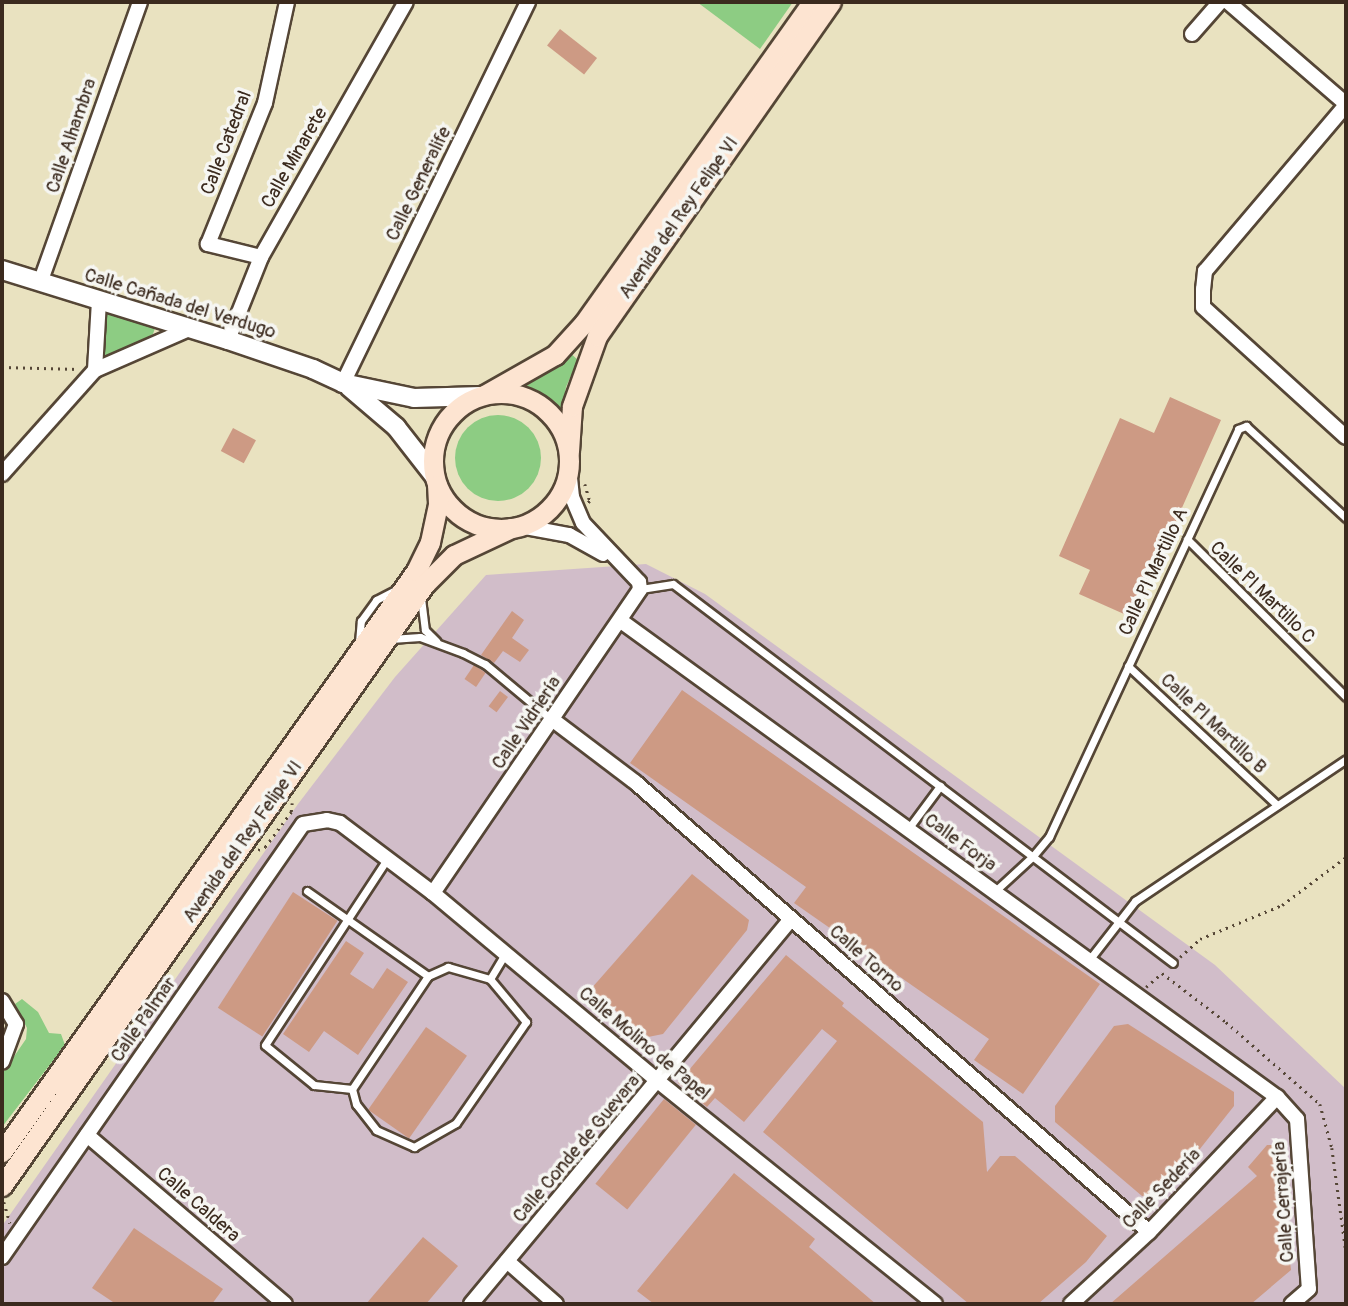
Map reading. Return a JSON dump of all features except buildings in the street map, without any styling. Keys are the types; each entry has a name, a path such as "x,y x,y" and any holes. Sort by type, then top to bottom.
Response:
{"main road":[{"name":"Avenida del Rey Felipe VI","path":"483,395 555,355 584,323 812,2"},
{"name":"Avenida del Rey Felipe VI","path":"573,465 572,406 597,336 831,2"},
{"path":"508,393 539,405 549,412 562,430 573,465 548,510 515,527 488,527 466,519 449,504 436,481 435,447 447,419 462,405 483,395 508,393"},
{"name":"Avenida del Rey Felipe VI","path":"2,1186 386,640 415,585 430,542 438,503 436,481"},
{"name":"Avenida del Rey Felipe VI","path":"2,1152 359,651 415,585 454,555 515,527"}],"street":[{"name":"Calle Alhambra","path":"40,283 140,2"},
{"name":"Calle Catedral","path":"261,257 208,244 265,103 287,2"},
{"name":"Calle Minarete","path":"228,340 261,257 406,2"},
{"name":"Calle Generalife","path":"343,383 528,2"},
{"path":"1192,34 1220,2"},
{"path":"1228,2 1346,104 1205,271 1203,307 1346,437"},
{"name":"Calle Cañada del Verdugo","path":"2,271 228,340 313,369 343,383"},
{"path":"95,370 99,301"},
{"path":"2,474 95,370 189,329"},
{"path":"343,383 414,398 483,395"},
{"path":"343,383 397,427 436,481"},
{"path":"573,465 569,487 578,513 599,542 639,582 640,589"},
{"path":"515,527 569,536 593,547 630,573"},
{"name":"Calle Vidriería","path":"433,893 621,621 640,589"},
{"name":"Calle Forja","path":"621,621 1277,1097"},
{"name":"Calle Torno","path":"553,720 635,782 1149,1233"},
{"name":"Calle Molino de Papel","path":"327,820 340,823 433,893 659,1082 935,1304"},
{"name":"Calle Palmar","path":"2,1257 303,824 327,820"},
{"name":"Calle Conde de Guevara","path":"471,1304 659,1082 791,919"},
{"path":"2,1002 16,1024 2,1062"},
{"name":"Calle Sedería","path":"1071,1304 1149,1233 1277,1097"},
{"name":"Calle Cerrajería","path":"1277,1097 1297,1119 1298,1132 1309,1289 1292,1304"},
{"name":"Calle Caldera","path":"87,1135 285,1304"},
{"path":"507,1261 556,1304"}],"lane":[{"name":"Calle Pl Martillo A","path":"994,891 1033,856 1049,837 1238,429 1246,426 1346,519"},
{"name":"Calle Pl Martillo C","path":"1187,539 1346,697"},
{"path":"640,589 673,584 1121,920 1173,963"},
{"path":"415,585 425,630 436,641"},
{"path":"386,640 420,636 485,664 553,720"},
{"name":"Calle Pl Martillo B","path":"1128,666 1278,805"},
{"path":"1089,961 1135,901 1346,759"},
{"path":"908,829 940,786"},
{"path":"352,1089 314,1084 265,1045 388,858"},
{"path":"307,891 428,976"},
{"path":"489,979 505,954"},
{"path":"448,967 489,979 526,1022 456,1124 414,1147 376,1130 356,1104 352,1089 428,976 448,967"}],"path":[{"path":"2,367 95,370"},
{"path":"573,465 590,501 578,513"},
{"path":"1137,996 1200,939 1282,905 1346,857"},
{"path":"2,1200 10,1224 20,1231"}],"shaded area":[{"path":"646,564 705,594 1215,965 1346,1089 1346,1304 2,1304 2,1226 298,804 395,677 486,575"}],"green space":[{"path":"697,2 793,2 760,49"},
{"path":"107,313 155,328 153,334 109,358 103,353"},
{"path":"568,351 578,360 566,387 562,413 543,395 523,384"},
{"path":"498,415 515,418 529,427 538,441 541,458 538,475 529,489 515,498 498,501 481,498 467,489 458,475 455,458 458,441 467,427 481,418"},
{"path":"22,999 38,1012 49,1033 61,1034 65,1045 2,1127 2,1074 26,1039 27,1028 15,1004"}]}
